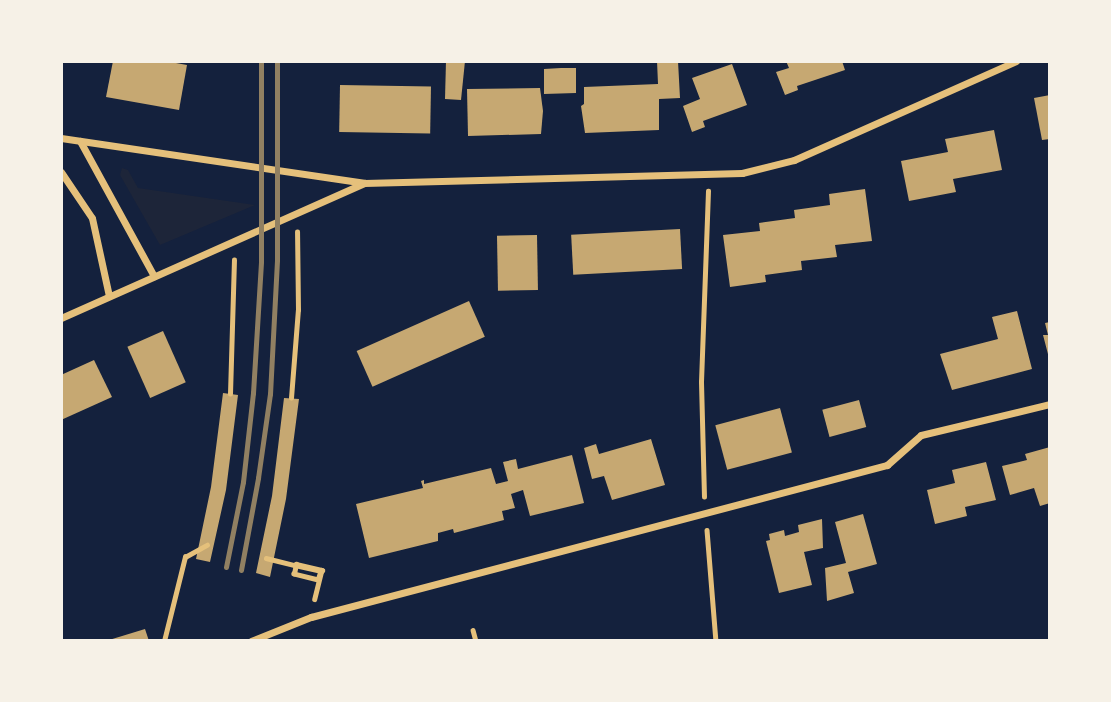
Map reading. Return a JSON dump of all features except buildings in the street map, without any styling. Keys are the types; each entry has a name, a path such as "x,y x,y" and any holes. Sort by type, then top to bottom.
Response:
{"street":[{"path":"61,138 364,183 708,176 742,173 794,160 1016,61"},
{"path":"80,141 154,276"},
{"path":"61,172 92,218 109,296"},
{"path":"61,318 364,183"},
{"path":"251,641 311,617 887,465 921,435 1050,404"}],"path":[{"path":"708,176 701,382 705,512 716,641"},
{"path":"292,398 298,310 297,214"},
{"path":"230,394 234,241"},
{"path":"164,641 186,557 207,545"},
{"path":"266,558 295,565 308,568 321,571 318,580 294,574 296,564 322,570 317,590"},
{"path":"473,630 476,641"}],"shaded area":[{"path":"122,168 128,170 138,188 255,205 160,245 120,175"}],"railway":[{"path":"226,567 243,482 253,393 261,261 261,61"},
{"path":"241,570 270,394 277,260 277,61"}]}
